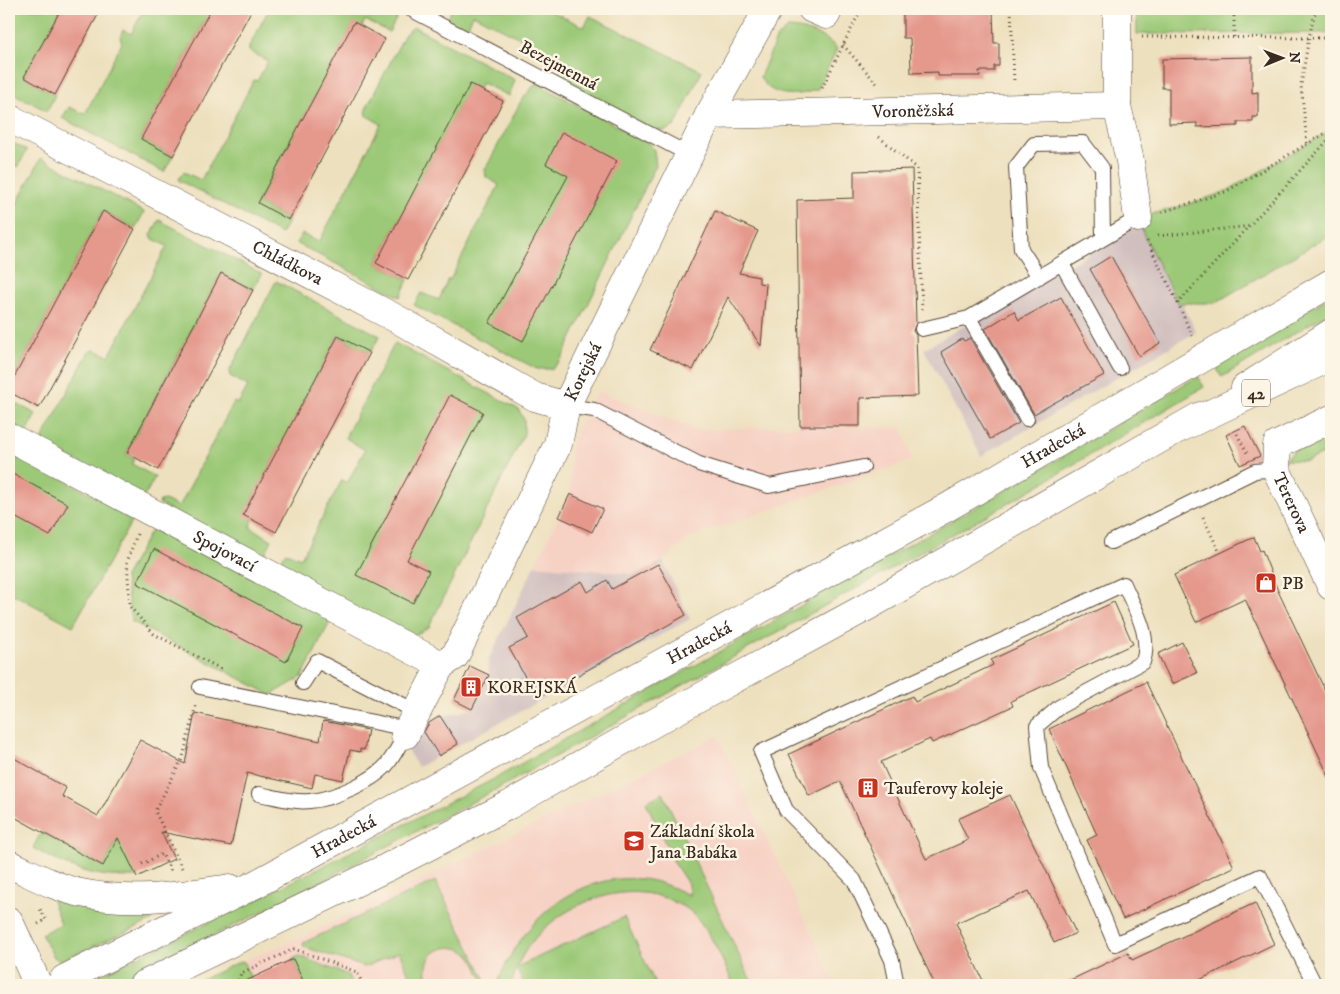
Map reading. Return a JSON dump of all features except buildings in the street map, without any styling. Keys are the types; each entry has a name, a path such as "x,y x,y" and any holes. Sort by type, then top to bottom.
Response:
{"main road":[{"name":"Korejská","path":"410,725 441,665 455,656 460,647 558,444 566,406 709,115 768,9"},
{"path":"812,9 826,15 829,9"},
{"path":"1117,9 1117,106 1130,161 1138,218"},
{"name":"Voroněžská","path":"709,115 1117,106"},
{"name":"Chládkova","path":"9,118 397,319 535,397 566,406"},
{"name":"Hradecká","path":"60,985 64,979 256,884 948,507 1331,283"},
{"path":"152,983 509,805 668,714 870,605 1180,428 1331,333"},
{"name":"42","path":"1180,428 1331,357"},
{"name":"Tererova","path":"1331,419 1277,445 1276,469 1331,586"},
{"name":"Spojovací","path":"9,437 441,665"},
{"path":"9,864 79,892 122,899 156,900 256,884"},
{"path":"9,920 38,985"}],"lane":[{"name":"Bezejmenná","path":"410,9 690,155"},
{"path":"1039,277 1021,248 1016,167 1034,144 1083,143 1097,161 1102,168 1103,238"},
{"path":"922,328 969,318 1138,218"},
{"path":"1062,264 1120,368"},
{"path":"969,318 1028,419"},
{"path":"566,406 594,410 699,464 770,486 863,467"},
{"path":"1111,542 1255,471 1276,469"},
{"path":"897,985 892,960 854,880 786,810 761,752 1124,584 1146,636 1147,650 1143,662 1059,707 1037,726 1041,768 1115,944 1260,876 1315,985"},
{"path":"303,683 317,661 410,725"},
{"path":"200,687 410,725"},
{"path":"259,794 308,802 353,788 378,773 389,763 410,725"}],"path":[{"path":"809,113 862,9"},
{"path":"1011,9 1015,108"},
{"path":"1234,9 1234,37"},
{"path":"1307,143 1301,85 1308,38 1316,9"},
{"path":"1117,37 1331,38"},
{"path":"843,45 901,111"},
{"path":"848,112 917,168 922,328"},
{"path":"1138,218 1225,192 1331,130"},
{"path":"1178,304 1252,226 1331,137"},
{"path":"1192,336 1145,238 1252,226"},
{"path":"1237,434 1250,460"},
{"path":"1195,501 1220,553"},
{"path":"146,510 127,562 130,607 154,634 227,672"},
{"path":"185,873 155,811 183,757 200,687"},
{"path":"142,864 162,854 172,873"},
{"path":"36,902 46,920 36,925"},
{"path":"238,985 241,973 294,949 357,972 363,985"}],"shaded area":[{"path":"1144,222 1196,332 981,456 924,349"},
{"path":"598,391 698,430 800,426 902,428 912,460 689,538 663,561 633,574 535,565 570,494 571,442"},
{"path":"663,561 690,619 418,767 405,747 414,737 440,717 472,709 489,675 488,661 535,565 633,574"},
{"name":"Základní škola Jana Babáka","path":"718,736 836,985 254,985 243,961 304,936"}],"green space":[{"path":"9,9 61,9 24,77 55,95 47,111 9,91"},
{"path":"144,9 211,9 141,139 173,156 164,172 62,118 69,107 85,114 122,43 120,37 123,30 131,34"},
{"path":"269,9 382,9 397,17 389,32 365,20 362,27 354,23 258,203 289,220 281,234 178,180 184,172 201,180 254,80 257,81 268,61 249,51 249,47"},
{"path":"452,9 547,9 584,27 590,16 702,71 675,126 664,131 652,129 556,78 565,61 473,14 466,32 446,21"},
{"path":"1137,9 1331,9 1331,33 1137,34"},
{"path":"414,27 515,80 509,96 482,83 479,89 470,85 376,263 408,280 400,297 296,243 302,234 319,242 381,124 367,116 366,109 405,34"},
{"path":"787,28 814,33 833,44 837,49 817,90 799,94 780,93 768,88 760,77 777,37"},
{"path":"536,83 649,143 654,150 656,165 562,358 552,369 537,369 414,305 421,293 439,300 448,279 450,280 499,185 486,177 485,170 521,101"},
{"path":"1331,130 1331,234 1215,303 1178,303 1145,238 1138,218 1225,192"},
{"path":"9,141 27,150 18,167 9,162"},
{"path":"41,158 144,212 135,229 103,211 9,387 9,218"},
{"path":"159,220 262,274 253,290 221,273 126,454 134,459 132,464 155,477 144,497 41,442 89,351 95,350 109,356 167,246 153,239 151,235"},
{"path":"276,281 380,336 370,353 338,336 244,514 253,520 250,527 272,540 262,560 159,504 160,501 165,500 179,507 234,402 238,404 248,386 230,376 229,372"},
{"path":"1331,296 1331,311 1222,377 1215,366"},
{"path":"395,343 518,409 524,419 524,434 429,627 417,634 403,634 276,567 286,552 301,558 342,480 347,483 365,450 346,438 347,433"},
{"path":"1198,376 1204,387 1007,504 499,788 270,908 179,952 108,985 79,985 264,896 494,779 1001,493"},
{"path":"9,394 15,397 13,402 36,414 26,434 9,425"},
{"path":"1331,430 1331,450 1307,461 1285,460 1291,453"},
{"path":"9,450 134,517 73,626 9,592"},
{"path":"154,530 334,614 302,677 271,695 131,621 125,577 150,532"},
{"path":"663,793 753,985 734,985 711,938 689,910 654,895 631,892 608,895 584,903 563,914 544,929 528,947 517,967 624,917 656,985 525,985 516,969 511,985 497,985 507,962 520,940 536,921 555,905 575,892 598,883 623,879 654,881 689,895 688,884 675,864 646,802"},
{"path":"131,815 137,877 107,876 82,871 59,862 33,848 41,832 103,866"},
{"path":"435,881 485,978 482,978 467,952 461,949 442,949 431,956 427,967 427,982 411,979 399,952 365,967 304,947 303,943"},
{"path":"50,896 108,910 149,913 154,917 151,921 60,961 54,957 41,934 61,924"},
{"path":"299,956 348,975 352,985 305,985 293,959"},
{"path":"243,961 254,985 190,985 239,962"}],"place":[{"name":"PB","path":"1266,583"},
{"name":"KOREJSKÁ","path":"471,687"},
{"name":"Tauferovy koleje","path":"868,788"},
{"name":"Základní škola Jana Babáka","path":"634,841"}]}
